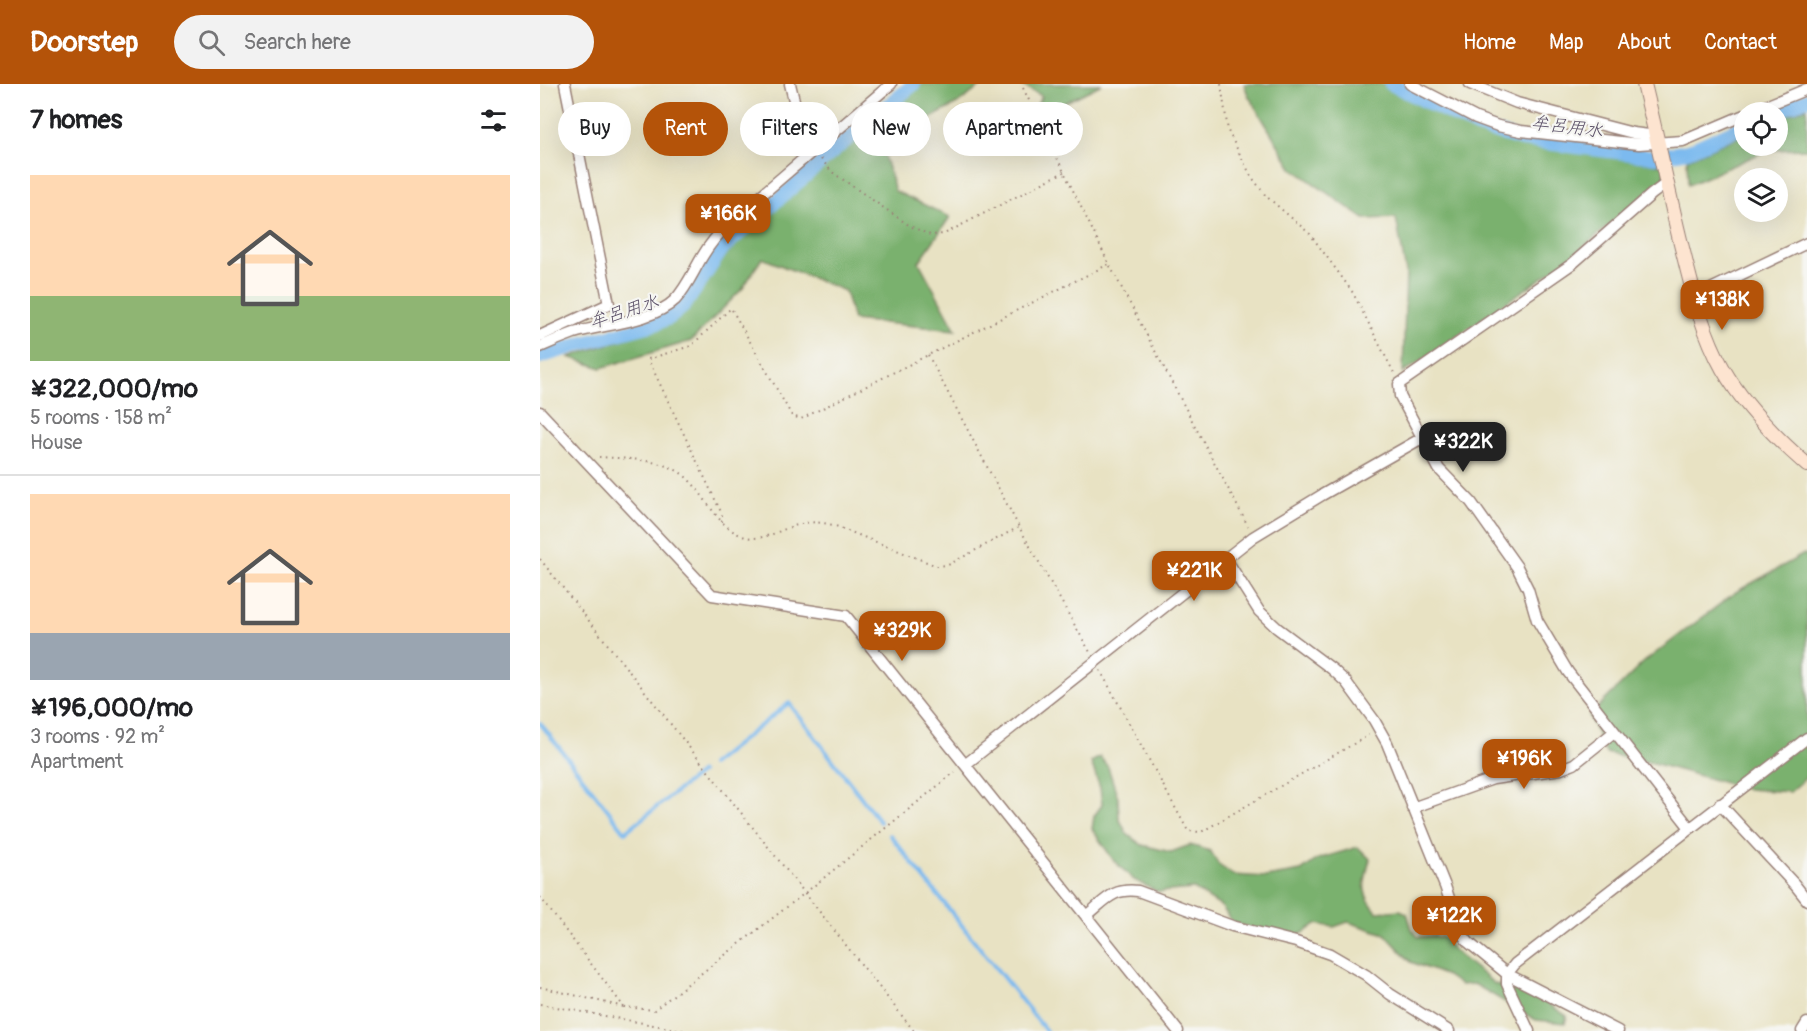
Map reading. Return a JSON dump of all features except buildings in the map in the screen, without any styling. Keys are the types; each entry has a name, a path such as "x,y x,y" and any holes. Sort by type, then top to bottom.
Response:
{"street":[{"path":"540,336 609,304 565,84"},
{"path":"790,84 794,102"},
{"path":"540,347 573,334 645,316 673,302 685,288 702,256 731,221 891,84"},
{"path":"1410,84 1476,118 1521,131 1639,144 1683,141 1734,120"},
{"path":"1470,84 1517,103 1632,133 1658,143"},
{"path":"1644,84 1694,297 1706,335 1739,394 1767,427 1807,465"},
{"path":"1776,102 1807,89"},
{"path":"1667,183 1572,264 1400,384 1400,396 1439,469 1471,502 1517,567 1528,589 1537,620 1568,672 1690,828"},
{"path":"1694,297 1807,243"},
{"path":"540,412 712,595 846,615 1179,1031"},
{"path":"966,764 1253,537 1422,438"},
{"path":"1226,559 1259,612 1346,682 1374,720 1387,743 1445,886 1460,931 1468,942 1508,974 1618,1031"},
{"path":"1412,808 1493,779 1561,769 1574,764 1614,732"},
{"path":"1529,1031 1507,984 1508,974 1515,964 1807,738"},
{"path":"1720,804 1807,900"},
{"path":"1086,916 1117,891 1124,889 1138,891 1232,926 1296,942 1329,954 1366,975 1390,994 1449,1031"},
{"path":"1802,1031 1807,1023"}],"path":[{"path":"1221,84 1228,131 1245,166 1266,196 1310,234 1341,276 1353,293 1400,384"},
{"path":"1023,88 1109,264 1253,537"},
{"path":"825,164 832,172 910,226 930,235 944,234 1064,172"},
{"path":"722,522 722,514 648,359 691,346 731,308 792,416 801,419 1109,264"},
{"path":"588,462 597,457 643,459 678,470 690,480 715,515 739,534 754,538 771,536 796,525 817,521 833,525 937,566 948,565 1019,527"},
{"path":"540,559 914,1031"},
{"path":"540,987 624,1007 654,1010 966,764"},
{"path":"540,897 624,1007"},
{"path":"540,1004 686,1031"}],"green space":[{"path":"922,84 984,84 960,102 943,102 943,111 931,118 931,102 900,102"},
{"path":"1019,84 1102,84 1066,102 1038,102 1042,96"},
{"path":"1244,84 1387,84 1484,128 1547,148 1665,165 1664,179 1568,260 1403,373 1406,272 1396,218 1364,219 1292,168 1248,95"},
{"path":"1807,107 1807,149 1788,149 1788,115"},
{"path":"1734,138 1734,156 1754,156 1688,185 1687,159"},
{"path":"851,141 851,156 884,156 895,191 950,217 919,262 956,330 853,320 845,291 762,258 743,288 691,341 601,368 569,357 669,324 689,308 728,252 828,160 833,156 839,156 839,151"},
{"path":"1804,554 1807,555 1807,777 1790,792 1747,789 1653,763 1606,753 1589,716 1644,662 1736,592"},
{"path":"1100,757 1108,767 1118,798 1119,818 1127,834 1142,845 1171,852 1190,845 1210,851 1219,865 1233,875 1266,877 1301,871 1318,859 1358,847 1370,859 1365,893 1377,912 1400,910 1407,913 1412,929 1418,937 1444,938 1454,951 1495,984 1535,995 1567,1016 1565,1023 1536,1020 1474,984 1460,985 1447,976 1411,962 1385,934 1348,922 1334,927 1316,924 1303,933 1289,938 1233,923 1222,907 1194,889 1158,892 1134,880 1114,861 1092,829 1094,816 1102,805 1100,788 1091,762"}],"waterway":[{"name":"牟呂用水","path":"540,357 655,324 671,317 684,306 723,248 914,84"},
{"name":"牟呂用水","path":"1391,84 1477,127 1522,140 1655,157 1688,151 1734,130"},
{"name":"牟呂用水","path":"1788,107 1807,99"},
{"path":"711,765 789,703 880,822"},
{"path":"540,723 625,832 701,772"},
{"path":"890,835 1046,1031"}]}
